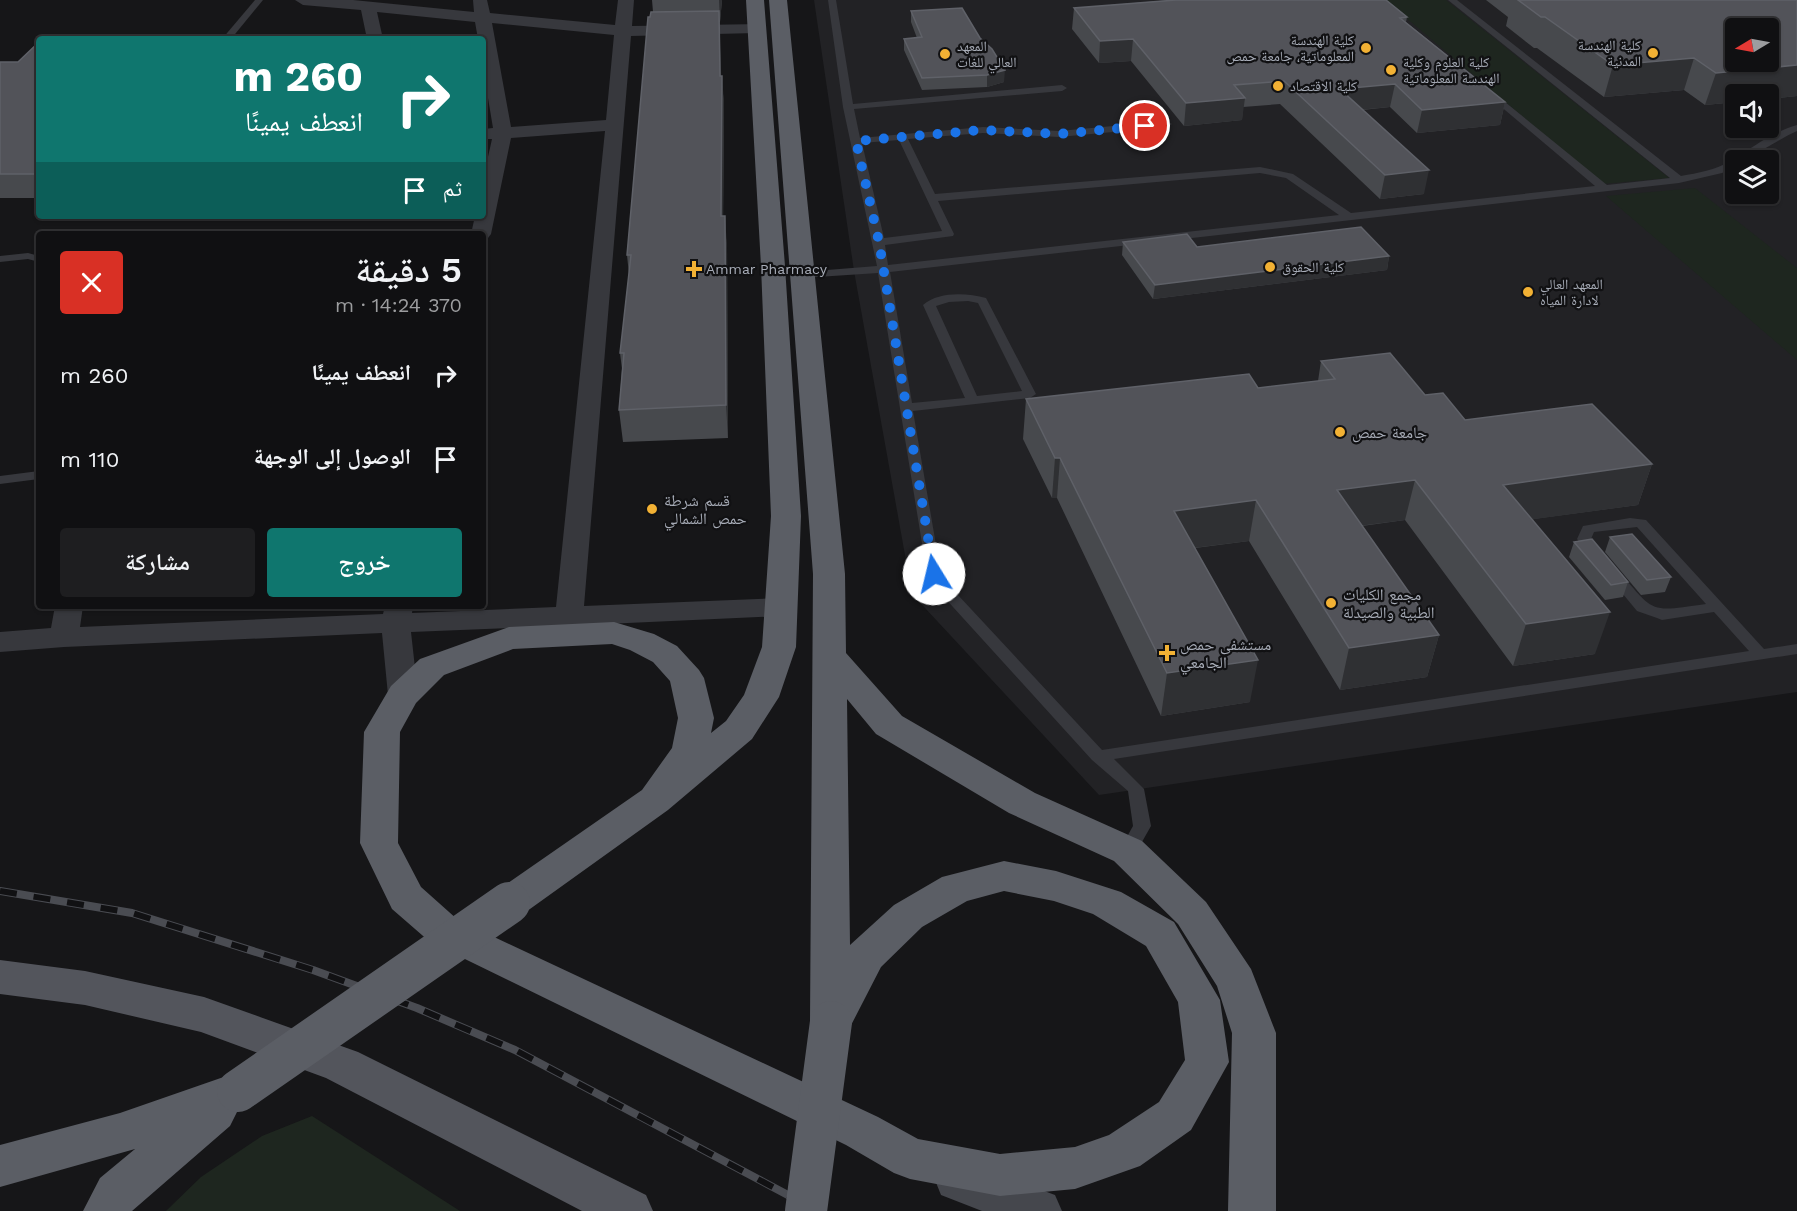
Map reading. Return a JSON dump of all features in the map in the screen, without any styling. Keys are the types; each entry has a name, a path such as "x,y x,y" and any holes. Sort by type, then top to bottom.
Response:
{"highway":[{"path":"778,0 830,574 831,1022 806,1211"},
{"path":"106,1211 117,1193 238,1091 655,800 739,730 761,697 780,647 786,516 773,266 756,14"},
{"path":"655,800 690,750 696,718 687,678 664,654 642,642 614,633 569,625 509,638 432,667 404,695 382,732 379,843 406,898 444,931 862,1131 910,1158 1000,1175 1075,1168 1124,1151 1174,1116 1207,1062 1199,1000 1160,934 1107,903 1056,886 1004,876 956,888 908,916 866,955 831,1022"},
{"path":"829,655 889,725 1022,803 1128,851 1192,913 1236,981 1254,1033 1252,1211"},
{"path":"0,1166 51,1154 179,1116 238,1091"}],"main road":[{"path":"0,977 85,988 204,1015 342,1065 629,1211"},
{"path":"910,1158 1038,1211"}],"street":[{"path":"303,0 345,2 368,6 405,5 484,18 623,32 756,14"},
{"path":"480,0 503,132 486,211"},
{"path":"530,0 531,23"},
{"path":"569,625 626,0"},
{"path":"368,6 374,36"},
{"path":"486,134 616,125"},
{"path":"0,642 64,637 307,628 398,614 569,625 783,607"},
{"path":"64,637 69,609"},
{"path":"398,614 404,695"}],"lane":[{"path":"229,36 259,0"},
{"path":"832,0 848,107 879,242 934,574 938,582 1098,756 1136,789 1142,826 1128,851"},
{"path":"1452,0 1679,180"},
{"path":"1478,83 1604,188"},
{"path":"848,107 1062,88"},
{"path":"856,141 983,130 1059,134 1167,124"},
{"path":"1754,150 1776,136 1797,128"},
{"path":"879,242 949,234 902,137"},
{"path":"802,274 882,268 1679,180 1725,167"},
{"path":"931,198 1260,170 1289,176 1349,217"},
{"path":"0,259 27,256 36,258"},
{"path":"906,408 1030,393 982,300 966,296 940,299 929,305 972,400"},
{"path":"0,480 36,475"},
{"path":"1717,607 1662,615 1642,608 1584,539 1588,530 1630,522 1641,524 1717,607 1760,654"},
{"path":"1098,756 1797,649"}],"shaded area":[{"name":"جامعة حمص","path":"814,0 1797,0 1797,692 1099,795 912,594 854,271"},
{"path":"1385,0 1446,0 1669,178 1602,184"},
{"path":"1695,188 1797,268 1797,360 1606,196"},
{"path":"312,1116 460,1211 166,1211 201,1177 262,1136"}],"building":[{"path":"1176,0 1386,0 1407,17 1400,18 1505,102 1422,110 1395,84 1340,89 1429,170 1385,175 1284,81 1234,85 1245,98 1186,103 1133,39 1100,41 1074,8"},
{"path":"1518,0 1797,0 1797,65 1779,67 1779,18 1725,18 1726,72 1716,73 1694,58 1613,65 1545,17 1541,17"},
{"path":"962,8 980,38 992,49 1005,70 987,75 922,78 904,39 922,37 911,11"},
{"path":"719,11 720,76 722,76 721,216 725,216 726,405 619,410 624,353 620,353 631,255 627,255 648,17 651,12"},
{"path":"36,45 36,174 0,174 0,62 18,62"},
{"path":"1361,227 1389,256 1155,285 1123,242 1187,234 1197,247"},
{"path":"1390,353 1425,395 1443,393 1465,420 1592,404 1652,464 1503,485 1610,612 1526,624 1415,480 1337,490 1439,635 1349,648 1256,500 1174,511 1258,660 1167,673 1060,458 1055,458 1026,399 1249,374 1258,388 1335,379 1321,361"},
{"path":"1632,534 1671,577 1647,580 1610,537"},
{"path":"1592,539 1628,582 1611,585 1574,542"}],"railway":[{"path":"0,891 132,913 313,970 417,1008 515,1050 818,1211"}],"place":[{"name":"كلية الهندسة المعلوماتية، جامعة حمص","path":"1366,48"},
{"name":"كلية الهندسة المدنية","path":"1653,53"},
{"name":"المعهد العالي للغات","path":"945,54"},
{"name":"كلية العلوم وكلية الهندسة المعلوماتية","path":"1391,70"},
{"name":"كلية الاقتصاد","path":"1278,86"},
{"name":"كلية الحقوق","path":"1270,267"},
{"name":"Ammar Pharmacy","path":"694,269"},
{"name":"المعهد العالي لادارة المياه","path":"1528,292"},
{"name":"جامعة حمص","path":"1340,432"},
{"name":"قسم شرطة حمص الشمالي","path":"652,509"},
{"name":"مجمع الكليات الطبية والصيدلة","path":"1331,603"},
{"name":"مستشفى حمص الجامعي","path":"1167,653"}],"route":[{"path":"934,574 879,242 856,141 983,130 1059,134 1145,126"}]}
